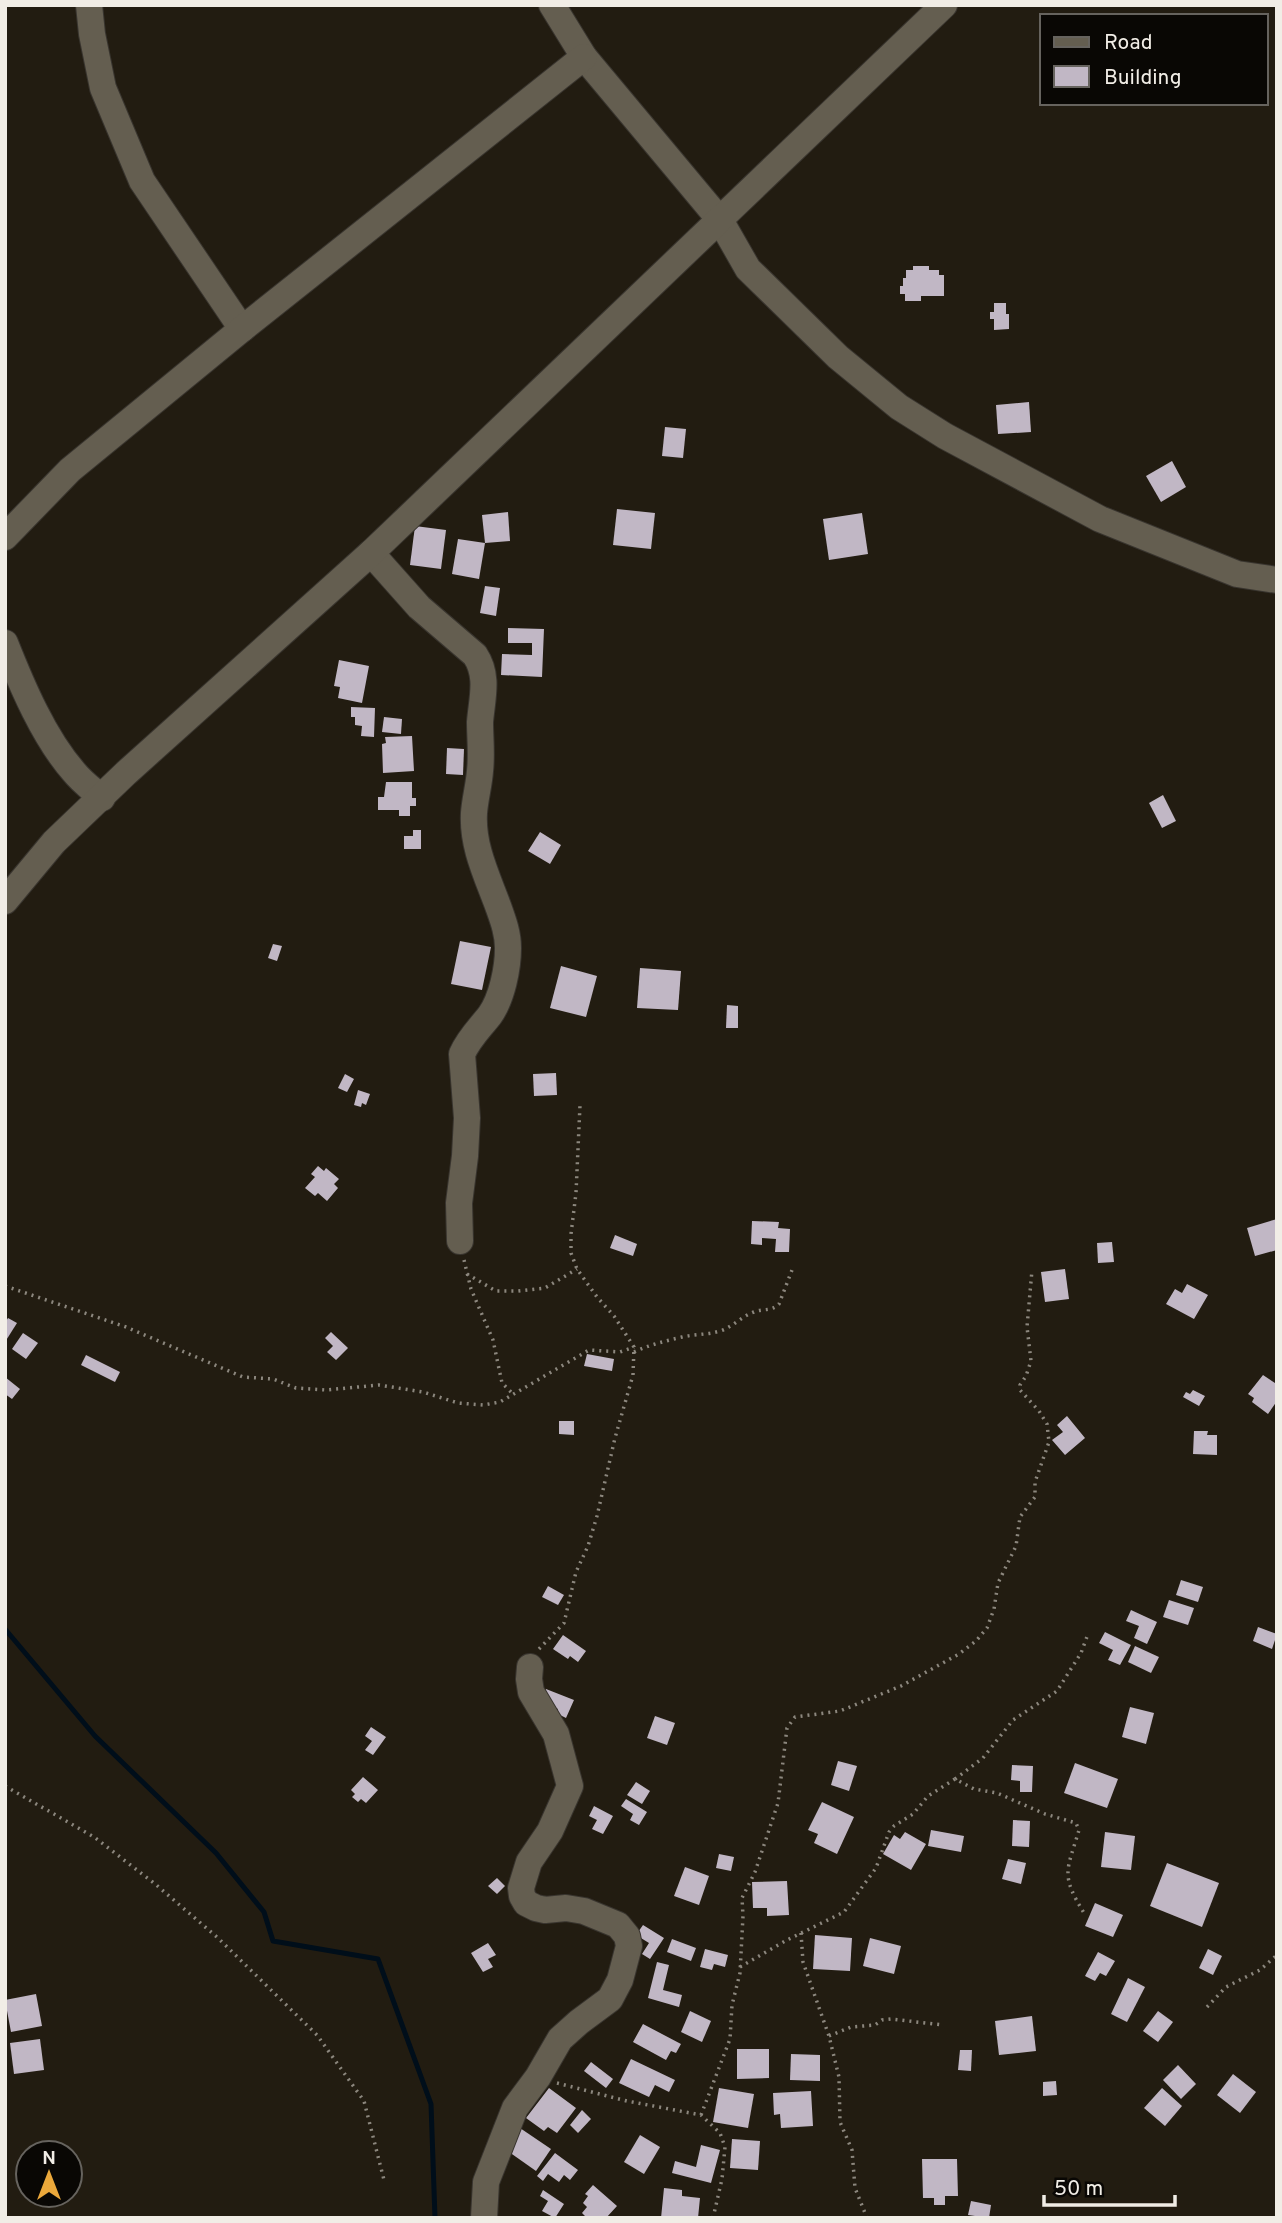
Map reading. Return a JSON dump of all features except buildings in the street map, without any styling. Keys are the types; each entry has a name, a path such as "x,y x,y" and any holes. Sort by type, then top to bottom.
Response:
{"street":[{"path":"89,5 103,88 142,181 242,329"},
{"path":"552,5 584,57 720,220 748,269 838,357 899,407 945,436 1100,519 1237,574 1277,580"},
{"path":"5,901 54,842 125,773 371,553 944,5"},
{"path":"5,537 70,470 242,329 584,57"},
{"path":"371,553 419,607 475,655 484,675 480,725 482,750 474,814 475,837 506,928 508,948 496,1002 462,1054 467,1118 459,1203 460,1241"},
{"path":"5,643 22,687 59,752 75,774 102,798"},
{"path":"5,874 54,842"},
{"path":"484,2218 486,2182 515,2108 538,2077 560,2039 610,1999 620,1980 629,1946 627,1936 618,1925 584,1911 536,1908 526,1903 522,1896 521,1888 529,1862 550,1831 570,1786 556,1734 531,1692 530,1667"}],"path":[{"path":"530,1667 536,1652 564,1623 576,1573 588,1546 634,1375 634,1350 614,1316 577,1269 571,1253 570,1234 576,1193 580,1105"},
{"path":"460,1241 467,1274 493,1340 502,1383 513,1394"},
{"path":"467,1274 496,1291 518,1291 545,1287 577,1269"},
{"path":"5,1286 126,1327 243,1377 273,1379 296,1388 326,1390 379,1385 423,1391 458,1402 483,1405 500,1402 589,1350 620,1352 682,1337 709,1335 731,1327 755,1311 776,1308 792,1270"},
{"path":"701,2115 730,2039 732,2005 740,1966 742,1898 755,1872 778,1803 787,1728 795,1717 840,1712 901,1686 959,1654 987,1628 994,1609 998,1583 1016,1546 1020,1517 1035,1497 1035,1482 1049,1442 1047,1424 1020,1390 1031,1361 1027,1327 1032,1270"},
{"path":"740,1966 844,1912 876,1868 888,1832 913,1814 928,1796 983,1758 1013,1720 1057,1692 1081,1653 1088,1634"},
{"path":"956,1779 974,1789 997,1793 1045,1814 1076,1823 1079,1830 1067,1874 1073,1896 1084,1913"},
{"path":"5,1786 93,1837 154,1884 218,1938 317,2035 364,2101 384,2180"},
{"path":"801,1933 803,1962 829,2036 839,2077 840,2122 852,2150 855,2188 867,2218"},
{"path":"1206,2007 1226,1987 1260,1970 1277,1955"},
{"path":"829,2036 851,2027 863,2028 891,2019 943,2025"},
{"path":"538,2077 627,2101 701,2115 720,2133 725,2147 722,2179 713,2218"}],"waterway":[{"path":"5,1629 95,1736 216,1853 264,1912 273,1941 378,1959 431,2104 435,2218"}]}
